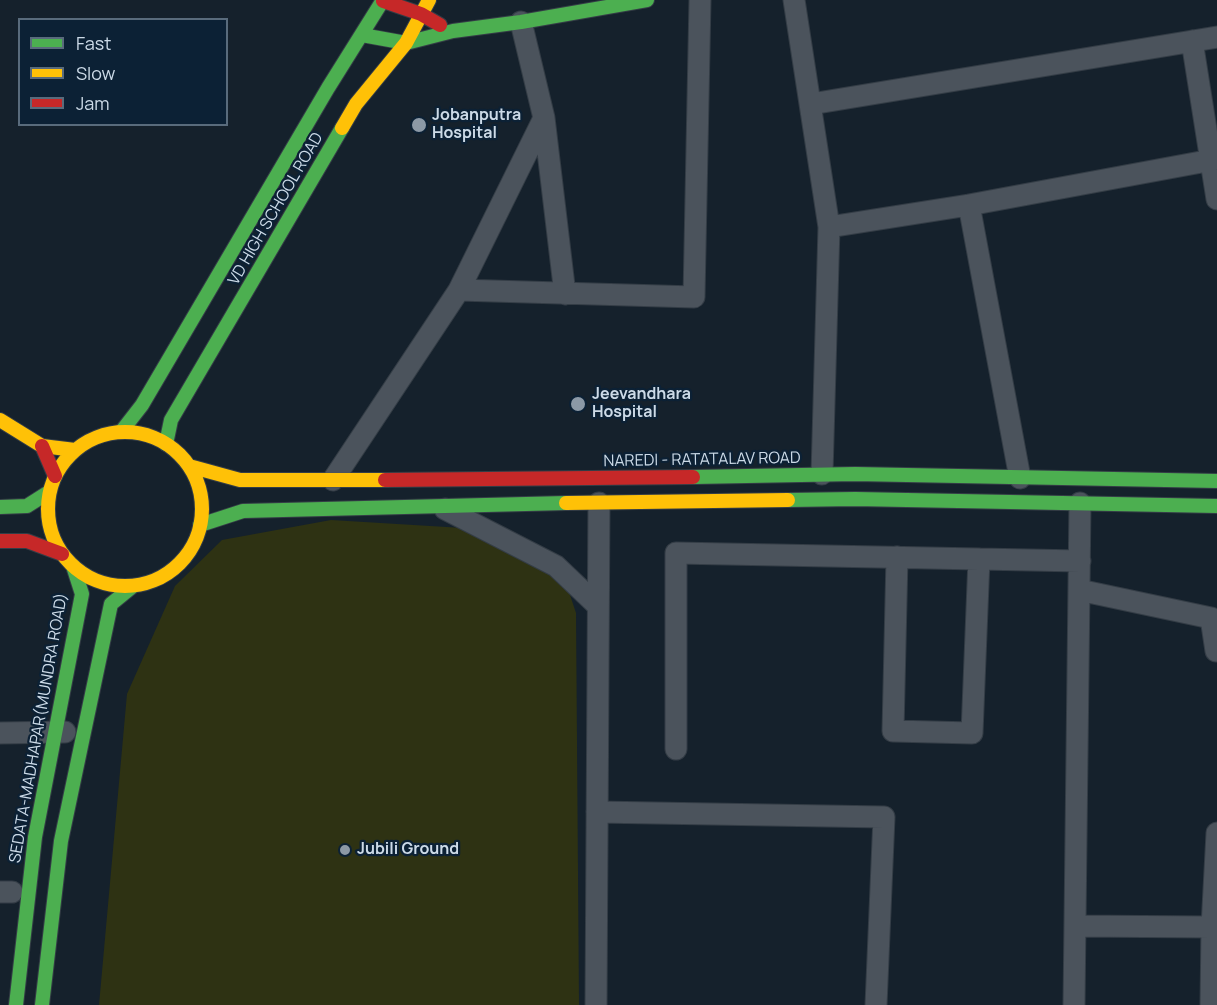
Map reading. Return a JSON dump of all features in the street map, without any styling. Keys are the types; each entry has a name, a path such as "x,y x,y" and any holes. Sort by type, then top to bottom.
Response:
{"main road":[{"name":"VD HIGH SCHOOL ROAD","path":"121,432 142,405 328,88 383,0"},
{"path":"383,0 421,14 453,31"},
{"name":"VD HIGH SCHOOL ROAD","path":"166,444 171,420 356,104 406,43 429,0"},
{"path":"362,34 406,43 453,31 521,22 641,1"},
{"path":"0,420 42,446 75,450"},
{"path":"42,1005 61,841 111,604 133,586 163,576 176,566 187,554 200,525 201,494 189,465 166,444 145,435 121,432 104,435 75,450 55,476 49,492 47,508 54,540 62,554 73,566 86,576 101,582 133,586"},
{"path":"42,446 55,476"},
{"name":"NAREDI - RATATALAV ROAD","path":"189,465 240,480 502,480 822,474 1217,481"},
{"path":"0,507 27,507 49,492"},
{"path":"200,525 243,511 438,506 855,499 1217,506"},
{"path":"0,541 27,541 62,554"},
{"name":"SEDATA-MADHAPAR(MUNDRA ROAD)","path":"16,1005 35,837 82,594 73,566"}],"street":[{"path":"459,290 694,297 700,0"},
{"path":"794,0 829,227 822,474"},
{"path":"521,22 544,118 565,294"},
{"path":"811,104 1217,37"},
{"path":"1192,41 1214,160 1217,199"},
{"path":"333,480 459,290 544,118"},
{"path":"829,227 969,205 1214,160"},
{"path":"969,205 1020,478"},
{"path":"596,1005 599,503"},
{"path":"1074,1005 1080,503"},
{"path":"438,506 556,566 598,606"},
{"path":"676,749 676,553 1080,561"},
{"path":"897,557 893,731 904,732 972,733 979,559"},
{"path":"1079,590 1211,618 1216,651"},
{"path":"0,733 55,731 84,734"},
{"path":"597,812 884,817 876,1005"},
{"path":"1211,1005 1217,833"},
{"path":"1075,926 1212,927"}],"green space":[{"name":"Jubili Ground","path":"331,520 463,528 563,574 576,613 579,1005 99,1005 127,694 175,586 222,540"}],"traffic: fast":[{"path":"121,432 142,405 328,88 383,0"},
{"path":"362,35 406,43 453,31 521,22 647,0"},
{"path":"166,444 171,420 342,128"},
{"path":"693,477 855,474 1217,481"},
{"path":"0,507 27,506 49,492"},
{"path":"788,500 855,499 1217,506"},
{"path":"200,525 243,511 566,503"},
{"path":"16,1005 35,837 82,594 73,566"},
{"path":"42,1005 61,841 111,604 133,586"}],"traffic: slow":[{"path":"342,128 356,104 406,43 429,0"},
{"path":"0,420 42,446 75,450"},
{"path":"125,432 154,438 168,445 179,455 189,466 196,480 202,509 196,538 189,552 179,563 168,573 154,580 125,586 96,580 82,573 71,563 61,552 54,538 48,509 54,480 61,466 71,455 82,445 96,438 125,432"},
{"path":"189,466 240,480 385,480"},
{"path":"566,503 788,500"}],"traffic: jam":[{"path":"383,1 421,14 440,25"},
{"path":"42,446 55,476"},
{"path":"385,480 693,477"},
{"path":"0,541 27,541 62,554"}],"place":[{"name":"Jobanputra Hospital","path":"419,125"},
{"name":"Jeevandhara Hospital","path":"578,404"},
{"name":"Jubili Ground","path":"345,850"}]}
